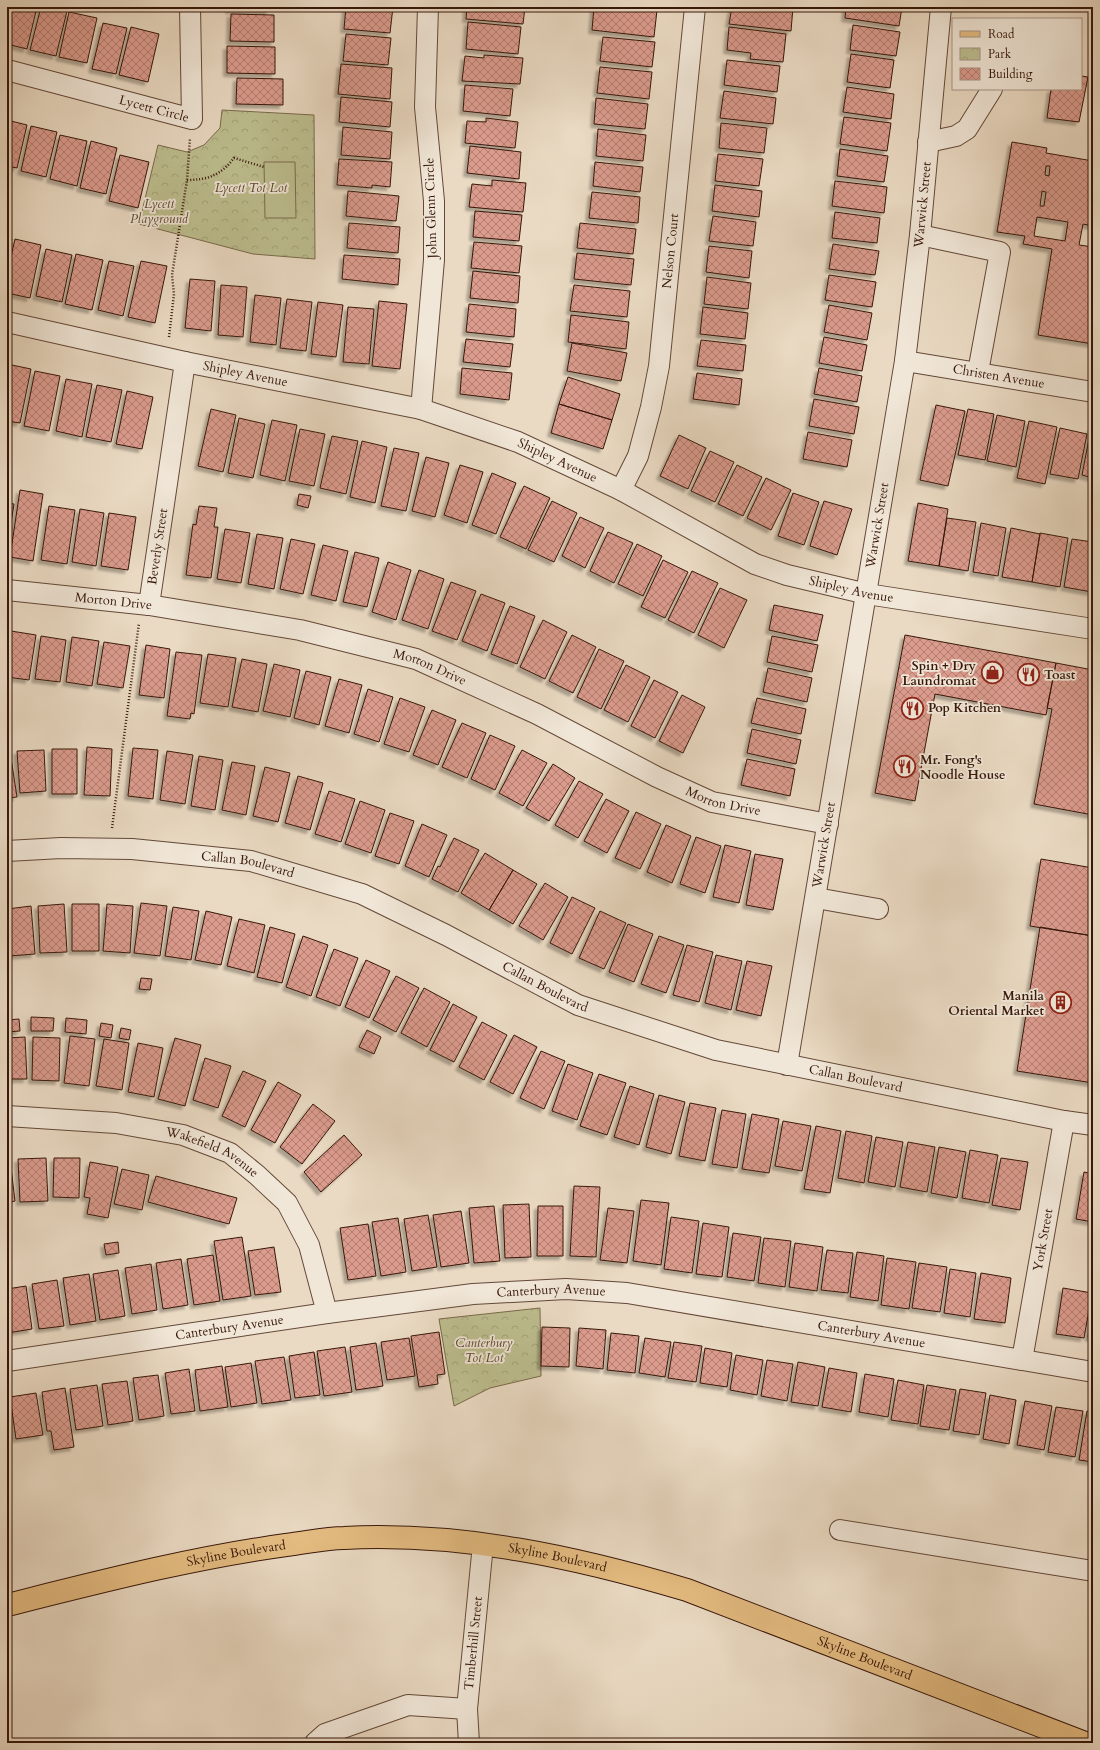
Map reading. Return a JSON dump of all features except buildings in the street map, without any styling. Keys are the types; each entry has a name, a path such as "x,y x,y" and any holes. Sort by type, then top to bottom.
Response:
{"main road":[{"name":"Skyline Boulevard","path":"7,1604 203,1559 260,1549 344,1538 414,1538 483,1544 553,1556 615,1570 686,1590 1085,1743"}],"street":[{"name":"Lycett Circle","path":"7,70 192,119 190,7"},
{"name":"John Glenn Circle","path":"421,409 434,260 434,201 425,107 428,7"},
{"name":"Nelson Court","path":"621,490 638,456 651,407 659,366 695,7"},
{"name":"Warwick Street","path":"787,1065 905,361 920,236 941,7"},
{"path":"928,142 956,136 967,129 991,90"},
{"path":"920,236 1000,252 978,372"},
{"name":"Shipley Avenue","path":"7,322 175,359 421,409 518,442 621,490 755,564 787,575 867,594 1093,629"},
{"name":"Beverly Street","path":"149,604 175,359"},
{"name":"Christen Avenue","path":"905,361 1093,392"},
{"name":"Morton Drive","path":"7,590 149,604 300,630 416,659 537,714 657,777 712,802 828,824"},
{"name":"Callan Boulevard","path":"7,851 61,848 132,849 251,861 362,894 446,935 578,1005 716,1050 1093,1125"},
{"path":"816,898 878,909"},
{"name":"Wakefield Avenue","path":"7,1116 116,1123 183,1135 230,1153 257,1175 287,1203 309,1245 327,1313"},
{"name":"York Street","path":"1022,1360 1064,1120"},
{"name":"Canterbury Avenue","path":"7,1361 327,1313 473,1294 574,1290 627,1293 1093,1372"},
{"path":"840,1530 1093,1571"},
{"name":"Timberhill Street","path":"469,1743 467,1709 483,1544"},
{"path":"315,1743 325,1734 408,1705 467,1709"}],"path":[{"path":"175,359 174,294 172,275 187,180 192,119"},
{"path":"187,180 210,178 219,174 234,158 264,167"},
{"path":"109,849 139,621 149,604"}],"green space":[{"name":"Lycett Tot Lot","path":"222,110 314,115 315,259 253,254 139,224 158,145 187,152 204,145 220,128"},
{"path":"264,162 295,162 296,218 265,218"},
{"name":"Canterbury Tot Lot","path":"540,1308 541,1376 490,1388 454,1406 439,1319"}],"place":[{"name":"Spin + Dry Laundromat","path":"992,673"},
{"name":"Toast","path":"1029,675"},
{"name":"Pop Kitchen","path":"913,708"},
{"name":"Mr. Fong's Noodle House","path":"904,767"},
{"name":"Manila Oriental Market","path":"1060,1003"}],"park label":[{"name":"Lycett Playground","path":"159,212"}]}
